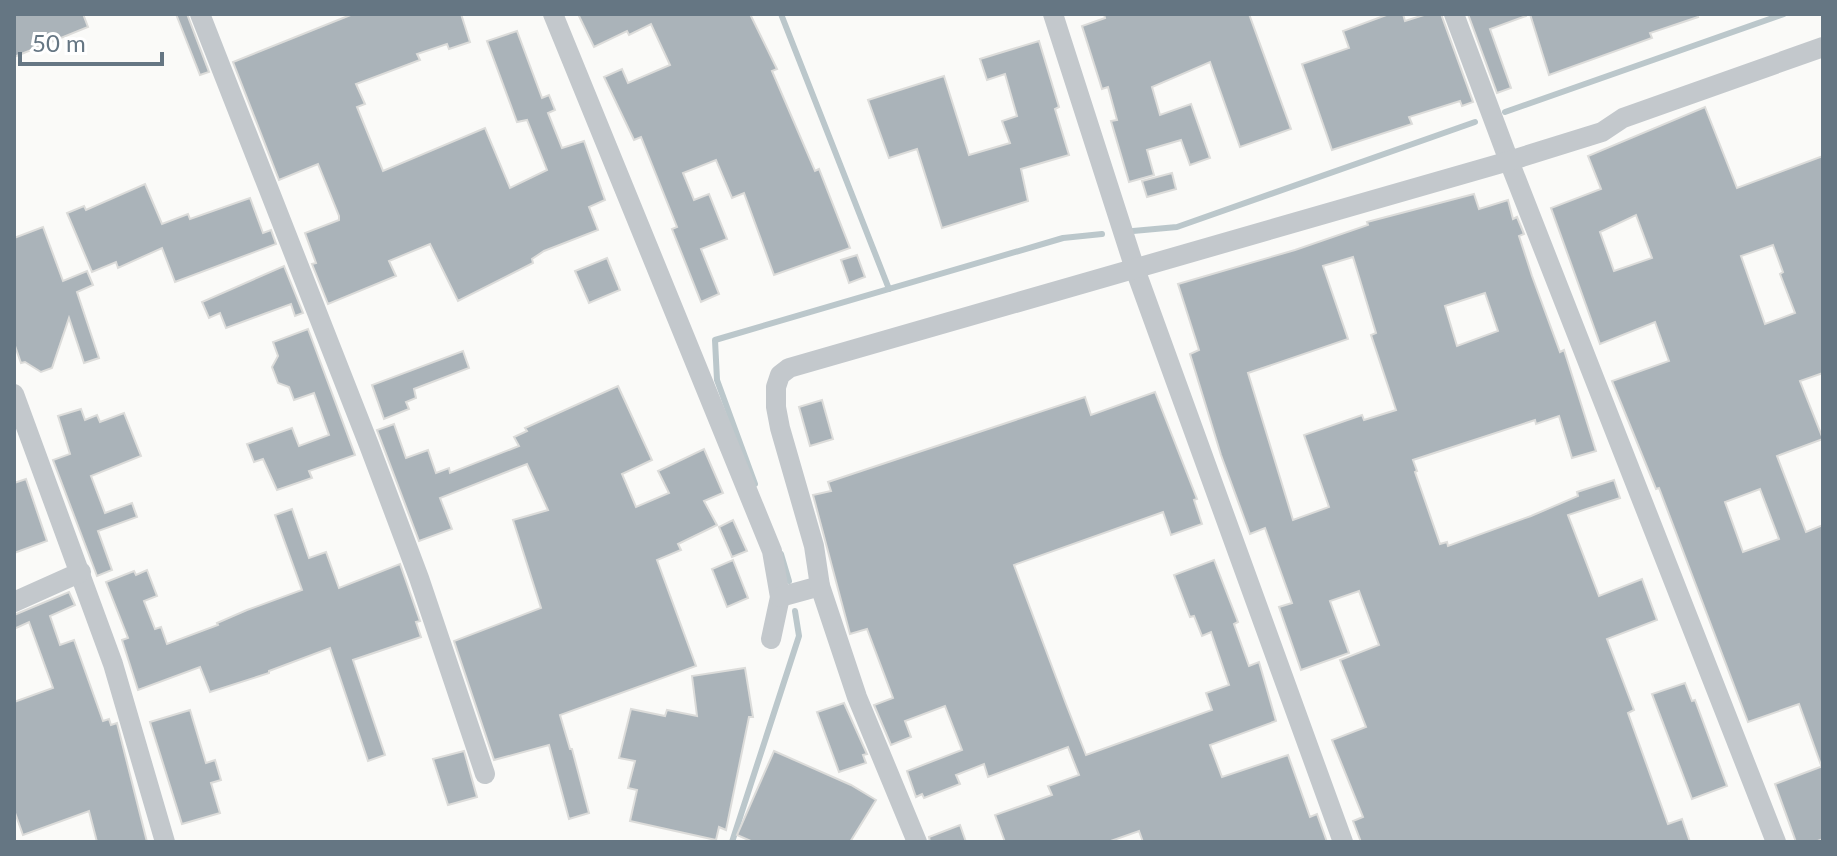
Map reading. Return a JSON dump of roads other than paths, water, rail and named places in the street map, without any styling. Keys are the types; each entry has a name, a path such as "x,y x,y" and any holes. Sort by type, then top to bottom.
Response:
{"street":[{"path":"200,14 419,578 485,774"},
{"path":"553,14 772,551 780,597 771,639"},
{"path":"1053,14 1135,269 1343,842"},
{"path":"1454,14 1776,842"},
{"path":"917,842 857,697 820,586 814,546 780,428 776,387 780,375 789,368 1602,132 1623,118 1823,47"},
{"path":"14,394 113,664 165,842"},
{"path":"14,602 81,572"},
{"path":"780,597 820,586"}],"waterway":[{"path":"781,14 889,289"},
{"path":"1505,112 1784,14"},
{"path":"1133,231 1177,227 1475,122"},
{"path":"755,484 717,380 715,340 1063,238 1102,234"},
{"path":"781,554 789,581"},
{"path":"732,842 799,636 795,611"}]}
